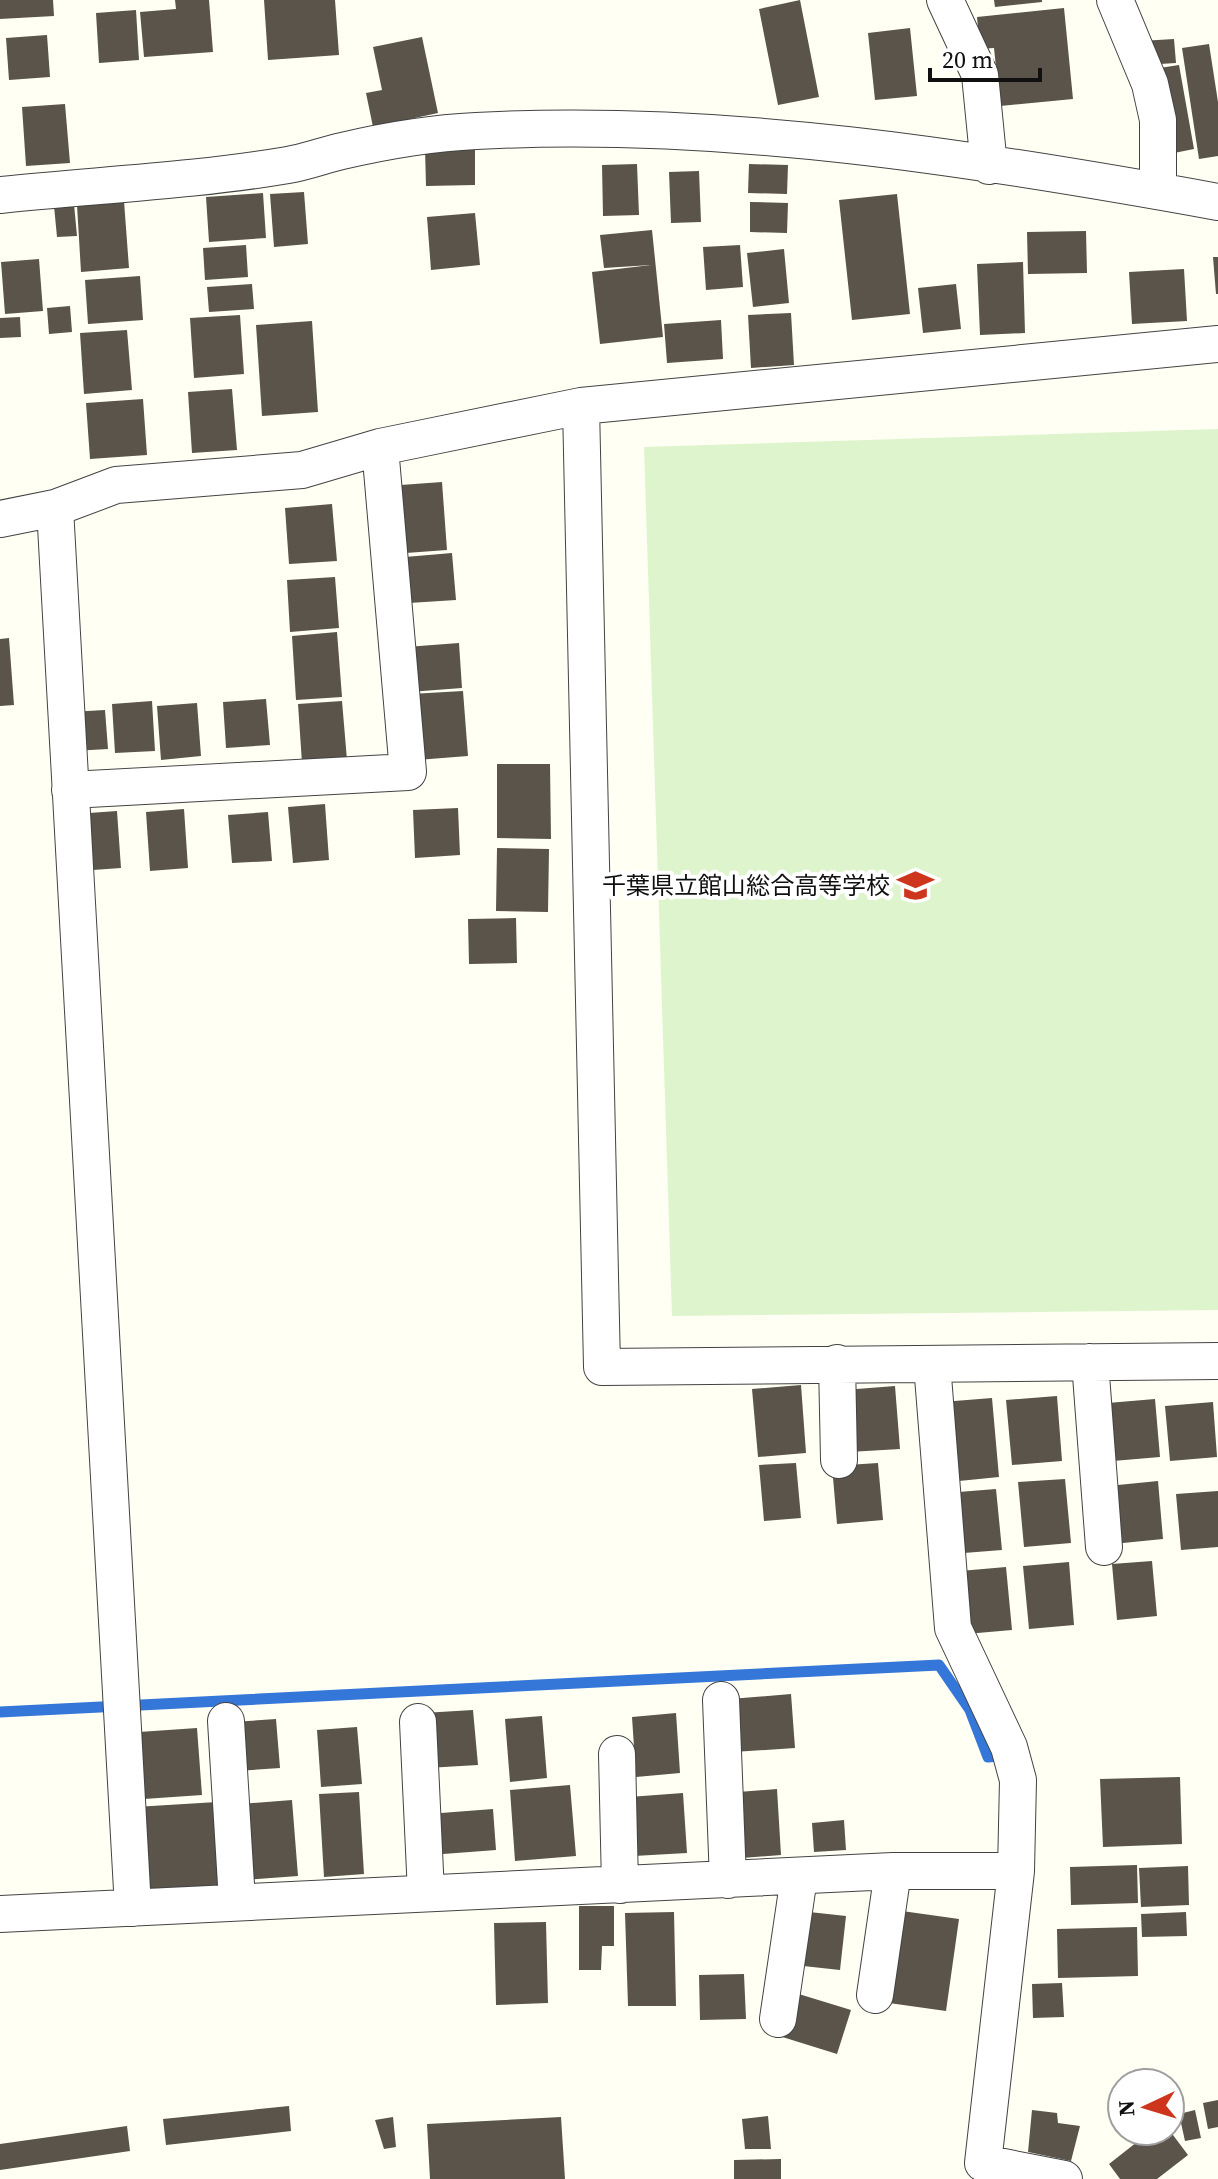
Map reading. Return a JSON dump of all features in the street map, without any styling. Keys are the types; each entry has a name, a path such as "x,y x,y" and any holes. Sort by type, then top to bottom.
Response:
{"street":[{"path":"945,0 980,75 989,166"},
{"path":"1115,0 1150,84 1158,120 1158,191"},
{"path":"0,195 227,174 292,165 393,141 471,131 535,128 684,132 801,140 1218,202"},
{"path":"0,519 55,508 116,485 302,470 380,447 581,406 1218,344"},
{"path":"581,406 602,1367 1218,1361"},
{"path":"70,790 408,772 380,447"},
{"path":"55,508 133,1908"},
{"path":"1090,1362 1104,1547"},
{"path":"837,1363 839,1460"},
{"path":"932,1364 953,1628 1015,1763 1016,1871 983,2163 1064,2179"},
{"path":"721,1700 728,1880"},
{"path":"226,1721 237,1901"},
{"path":"418,1722 426,1893"},
{"path":"617,1754 620,1885"},
{"path":"0,1914 893,1871 1016,1871"},
{"path":"875,1995 893,1871"},
{"path":"778,2019 799,1877"}],"green space":[{"name":"千葉県立館山総合高等学校","path":"1218,429 1218,1310 672,1316 644,447"}],"building":[{"path":"0,0 53,0 54,16 0,19"},
{"path":"175,0 209,0 213,52 144,57 140,12 176,9"},
{"path":"264,0 335,0 339,55 268,60"},
{"path":"800,0 819,97 778,105 759,9"},
{"path":"994,0 1042,0 1042,2 995,7"},
{"path":"1064,8 1073,99 1000,106 994,48 980,49 977,17"},
{"path":"136,10 139,60 99,63 96,13"},
{"path":"910,28 917,96 875,100 868,33"},
{"path":"47,35 50,77 9,80 6,38"},
{"path":"422,37 438,113 373,127 366,93 382,90 373,47"},
{"path":"1174,39 1176,63 1143,65 1141,41"},
{"path":"1209,44 1218,102 1218,156 1199,159 1182,48"},
{"path":"1179,65 1194,149 1169,154 1153,69"},
{"path":"65,104 70,163 26,166 22,107"},
{"path":"475,147 475,185 426,186 425,148"},
{"path":"637,164 639,215 603,216 602,165"},
{"path":"749,164 788,165 787,194 748,193"},
{"path":"699,171 701,222 671,223 669,172"},
{"path":"304,192 308,244 274,247 270,194"},
{"path":"263,193 266,238 209,242 206,197"},
{"path":"897,194 910,314 852,320 839,200"},
{"path":"124,201 129,268 81,272 77,205"},
{"path":"750,202 788,203 787,233 750,232"},
{"path":"74,204 77,236 57,237 54,206"},
{"path":"475,213 480,265 431,270 427,217"},
{"path":"652,230 663,337 600,344 592,272 651,265 604,268 600,235"},
{"path":"1086,231 1087,273 1028,274 1027,232"},
{"path":"246,245 248,277 205,280 203,248"},
{"path":"740,245 743,287 706,290 703,247"},
{"path":"784,249 789,303 753,307 747,253"},
{"path":"1213,257 1218,257 1218,294 1216,294"},
{"path":"39,259 43,311 5,314 1,262"},
{"path":"1023,262 1025,333 980,335 977,264"},
{"path":"1184,269 1187,321 1132,324 1129,272"},
{"path":"140,276 143,320 88,324 85,280"},
{"path":"252,284 254,309 209,312 207,287"},
{"path":"956,284 961,329 923,333 918,288"},
{"path":"70,306 72,332 49,334 47,308"},
{"path":"791,313 794,365 751,368 748,315"},
{"path":"240,315 244,374 194,378 190,318"},
{"path":"20,317 21,337 0,338 0,318"},
{"path":"721,320 723,359 667,363 664,324"},
{"path":"312,321 318,412 262,416 256,325"},
{"path":"127,330 132,390 84,394 80,333"},
{"path":"232,389 237,450 192,453 188,392"},
{"path":"143,399 147,455 90,459 86,403"},
{"path":"442,482 447,550 392,554 387,486"},
{"path":"332,504 337,561 289,564 285,508"},
{"path":"452,553 456,600 409,603 405,557"},
{"path":"335,577 339,628 290,632 287,580"},
{"path":"337,632 342,697 296,700 292,636"},
{"path":"9,638 14,705 0,706 0,639"},
{"path":"459,643 462,688 409,692 406,647"},
{"path":"463,691 468,756 417,760 411,694"},
{"path":"266,699 270,745 226,748 223,702"},
{"path":"152,701 155,751 115,753 112,704"},
{"path":"342,701 347,760 302,763 298,704"},
{"path":"197,703 201,756 161,760 157,706"},
{"path":"105,710 108,749 73,751 70,712"},
{"path":"497,764 550,764 551,839 497,838"},
{"path":"325,804 329,860 293,863 288,807"},
{"path":"458,808 460,855 415,858 413,810"},
{"path":"184,809 188,868 150,871 146,812"},
{"path":"117,811 121,868 79,871 75,814"},
{"path":"268,812 272,861 232,863 228,815"},
{"path":"497,848 549,849 548,912 496,911"},
{"path":"516,918 517,963 469,964 468,919"},
{"path":"801,1385 806,1453 758,1457 752,1389"},
{"path":"895,1386 900,1449 849,1452 844,1390"},
{"path":"1057,1396 1062,1461 1012,1465 1006,1400"},
{"path":"992,1398 999,1477 949,1482 942,1402"},
{"path":"1155,1399 1160,1457 1113,1461 1108,1403"},
{"path":"1213,1402 1217,1457 1170,1461 1165,1406"},
{"path":"796,1463 801,1518 764,1521 759,1465"},
{"path":"878,1463 883,1520 837,1524 832,1466"},
{"path":"1065,1479 1071,1543 1024,1547 1018,1482"},
{"path":"1158,1481 1163,1539 1113,1544 1108,1486"},
{"path":"996,1489 1002,1550 951,1554 946,1493"},
{"path":"1218,1491 1218,1547 1181,1550 1176,1494"},
{"path":"1152,1561 1157,1616 1117,1620 1112,1564"},
{"path":"1069,1562 1074,1625 1029,1629 1023,1566"},
{"path":"1006,1567 1012,1630 966,1634 960,1571"},
{"path":"791,1694 795,1748 733,1752 730,1699"},
{"path":"473,1710 478,1765 427,1768 423,1713"},
{"path":"676,1713 680,1773 636,1777 632,1717"},
{"path":"542,1716 547,1778 510,1782 505,1719"},
{"path":"276,1719 280,1768 236,1771 233,1722"},
{"path":"357,1727 362,1784 321,1787 317,1730"},
{"path":"197,1728 202,1795 144,1799 139,1732"},
{"path":"1180,1777 1182,1844 1103,1847 1100,1779"},
{"path":"570,1785 576,1856 515,1861 510,1790"},
{"path":"777,1789 781,1855 730,1859 725,1793"},
{"path":"359,1792 364,1874 324,1877 319,1794"},
{"path":"683,1793 687,1853 634,1856 629,1797"},
{"path":"292,1800 298,1876 245,1880 240,1804"},
{"path":"217,1802 223,1892 142,1897 135,1807"},
{"path":"493,1809 496,1850 430,1855 428,1814"},
{"path":"844,1820 846,1850 814,1852 812,1823"},
{"path":"1137,1865 1138,1903 1071,1905 1070,1867"},
{"path":"1188,1866 1189,1905 1141,1907 1139,1868"},
{"path":"579,1906 614,1906 614,1946 602,1946 601,1970 579,1970"},
{"path":"800,1911 846,1916 840,1970 794,1965"},
{"path":"902,1911 959,1919 946,2011 889,2003"},
{"path":"674,1912 676,2006 628,2006 625,1913"},
{"path":"1186,1912 1187,1936 1142,1937 1141,1914"},
{"path":"546,1922 548,2003 496,2005 494,1923"},
{"path":"1137,1927 1138,1976 1058,1978 1057,1929"},
{"path":"744,1974 746,2019 700,2020 699,1975"},
{"path":"1062,1983 1064,2017 1033,2018 1032,1984"},
{"path":"789,1991 851,2010 837,2054 776,2035"},
{"path":"1218,2100 1218,2127 1208,2129 1203,2103"},
{"path":"289,2106 291,2131 166,2145 163,2119"},
{"path":"1032,2110 1057,2113 1058,2123 1080,2126 1071,2161 1028,2152"},
{"path":"1195,2110 1201,2138 1186,2141 1186,2112"},
{"path":"768,2116 771,2149 745,2149 742,2119"},
{"path":"393,2117 396,2147 384,2149 375,2120"},
{"path":"561,2117 565,2179 430,2179 427,2124"},
{"path":"127,2126 130,2151 0,2170 0,2144"},
{"path":"1131,2147 1182,2147 1188,2155 1157,2179 1120,2179 1109,2164"},
{"path":"781,2159 781,2179 734,2179 734,2160"}],"waterway":[{"path":"0,1712 939,1665 970,1710 988,1757 999,1756"}],"place":[{"name":"千葉県立館山総合高等学校","path":"916,885"}]}
